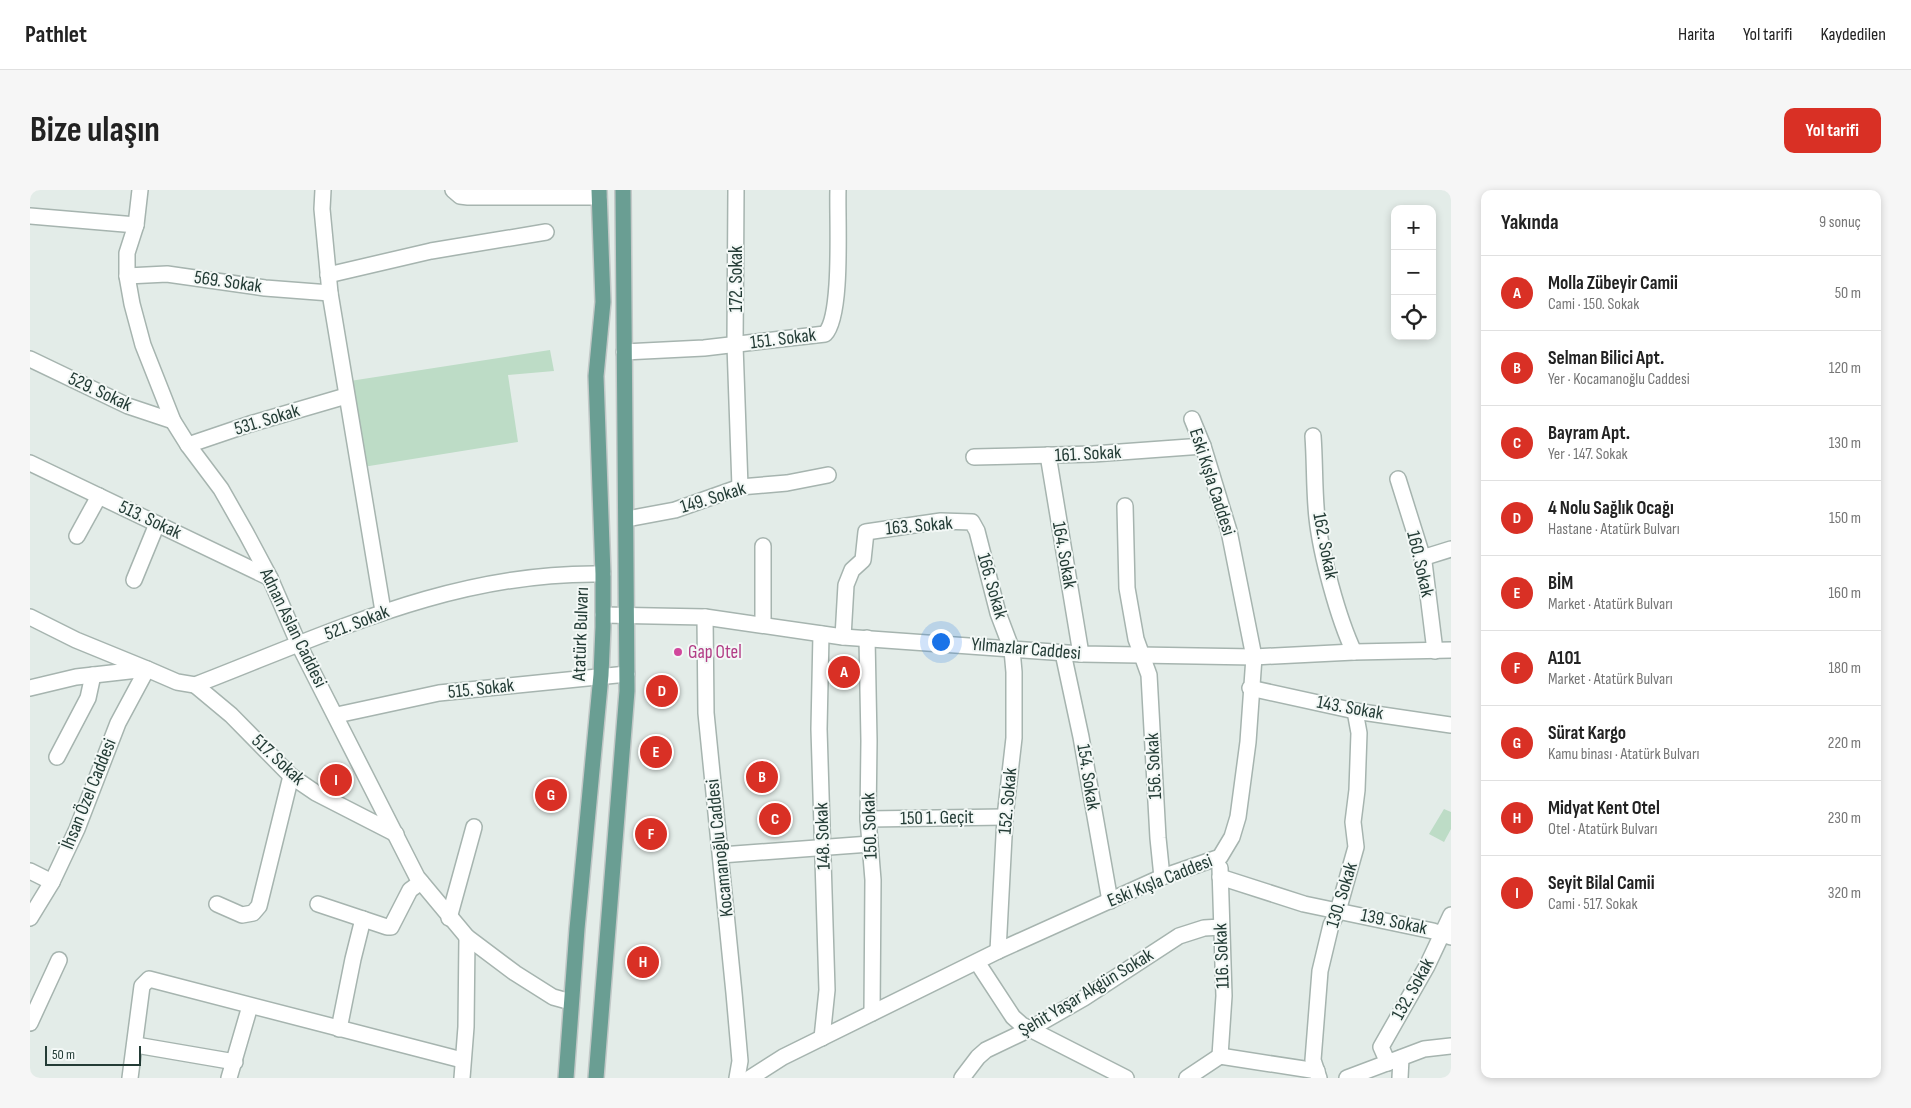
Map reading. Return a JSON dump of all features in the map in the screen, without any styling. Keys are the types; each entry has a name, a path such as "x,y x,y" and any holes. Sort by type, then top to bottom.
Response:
{"main road":[{"path":"596,1078 627,674 623,190"},
{"name":"Atatürk Bulvarı","path":"566,1078 571,1002 601,675 603,574 596,376 603,302 599,193"}],"street":[{"name":"Adnan Aslan Caddesi","path":"140,190 136,225 127,253 127,276 143,345 173,421 188,445 221,489 270,578 299,645 421,882 449,918 467,937 553,996 571,1002"},
{"path":"323,190 322,209 330,293 383,611"},
{"path":"453,190 460,196 468,197 599,193"},
{"name":"172. Sokak","path":"736,190 735,345 740,487"},
{"name":"151. Sokak","path":"624,352 735,345 798,339 825,334 833,322 838,256 838,190"},
{"path":"30,216 136,225"},
{"path":"328,275 431,251 546,232"},
{"name":"569. Sokak","path":"127,276 167,274 265,288 330,293"},
{"name":"529. Sokak","path":"30,359 128,406 173,421"},
{"name":"531. Sokak","path":"188,445 250,424 346,396"},
{"name":"Eski Kışla Caddesi","path":"750,1078 783,1056 998,951 1162,877 1220,857 1232,837 1238,816 1248,742 1250,688 1254,656 1229,531 1203,446 1192,419"},
{"name":"162. Sokak","path":"1314,436 1317,518 1330,579 1347,637 1354,652"},
{"name":"161. Sokak","path":"974,457 1048,456 1203,446"},
{"name":"164. Sokak","path":"1048,456 1081,654"},
{"name":"513. Sokak","path":"30,463 270,578"},
{"name":"149. Sokak","path":"627,519 675,510 740,487 787,483 828,475"},
{"name":"160. Sokak","path":"1398,479 1422,558 1435,651"},
{"path":"77,536 98,496"},
{"name":"156. Sokak","path":"1125,506 1127,588 1136,639 1143,655 1148,675 1162,877"},
{"name":"163. Sokak","path":"843,637 846,585 852,570 863,560 866,532 941,521 972,522"},
{"name":"166. Sokak","path":"972,522 977,531 998,613 1012,650"},
{"path":"134,580 157,524"},
{"path":"763,546 763,624"},
{"path":"1422,558 1451,549"},
{"name":"521. Sokak","path":"195,684 383,611 450,591 514,578 566,574 603,574"},
{"name":"Yılmazlar Caddesi","path":"603,615 705,617 843,637 1081,654 1254,656 1451,650"},
{"path":"30,617 76,640 177,682 195,684"},
{"name":"Kocamanoğlu Caddesi","path":"705,617 706,713 740,1061 736,1078"},
{"name":"148. Sokak","path":"821,634 819,729 827,990 822,1038"},
{"name":"150. Sokak","path":"867,638 868,819 872,880 872,1013"},
{"name":"152. Sokak","path":"998,951 1006,817 1014,738 1012,650"},
{"name":"154. Sokak","path":"1063,653 1081,737 1110,901"},
{"path":"30,688 93,675 147,669"},
{"name":"İhsan Özel Caddesi","path":"30,918 52,882 77,829 118,723 147,669"},
{"name":"515. Sokak","path":"336,716 439,693 601,675 627,674"},
{"path":"57,757 88,698 93,675"},
{"name":"517. Sokak","path":"195,684 231,715 291,776 316,793 396,834"},
{"name":"143. Sokak","path":"1250,688 1355,711 1451,725"},
{"name":"130. Sokak","path":"1318,1074 1313,1060 1320,971 1331,925 1338,911 1356,846 1353,822 1357,790 1359,733 1355,711"},
{"path":"217,904 242,915 253,913 259,906 291,776"},
{"name":"150 1. Geçit","path":"868,819 1006,817"},
{"path":"449,918 474,827"},
{"path":"721,855 870,844"},
{"name":"116. Sokak","path":"1220,857 1224,996 1220,1056"},
{"path":"30,871 52,882"},
{"name":"139. Sokak","path":"1220,877 1304,904 1447,935"},
{"path":"318,904 363,920 391,927 410,890 421,882"},
{"name":"132. Sokak","path":"1394,1060 1381,1048 1447,935 1451,915"},
{"path":"339,1029 363,920"},
{"name":"Şehit Yaşar Akgün Sokak","path":"962,1078 978,1057 986,1050 1028,1030 1084,998 1179,936 1204,928 1221,927"},
{"path":"462,1078 466,1028 467,937"},
{"path":"30,1023 59,960"},
{"path":"977,962 1013,1017 1028,1030 1126,1078"},
{"path":"130,1078 136,1045 142,986 149,979 462,1060"},
{"path":"229,1078 250,1006"},
{"path":"136,1045 235,1062"},
{"path":"1347,1078 1424,1049 1451,1046"},
{"path":"1187,1078 1220,1056 1318,1074"},
{"path":"1394,1060 1400,1078"}],"green space":[{"path":"550,350 554,371 508,375 518,442 363,467 350,381"},
{"path":"1444,809 1451,812 1451,829 1444,842 1429,834"}],"place":[{"name":"Gap Otel","path":"678,652"},
{"name":"Molla Zübeyir Camii","path":"844,672"},
{"name":"4 Nolu Sağlık Ocağı","path":"662,691"},
{"name":"BİM","path":"656,752"},
{"name":"Selman Bilici Apt.","path":"762,777"},
{"name":"Seyit Bilal Camii","path":"336,780"},
{"name":"Sürat Kargo","path":"551,795"},
{"name":"Bayram Apt.","path":"775,819"},
{"name":"A101","path":"651,834"},
{"name":"Midyat Kent Otel","path":"643,962"}]}
